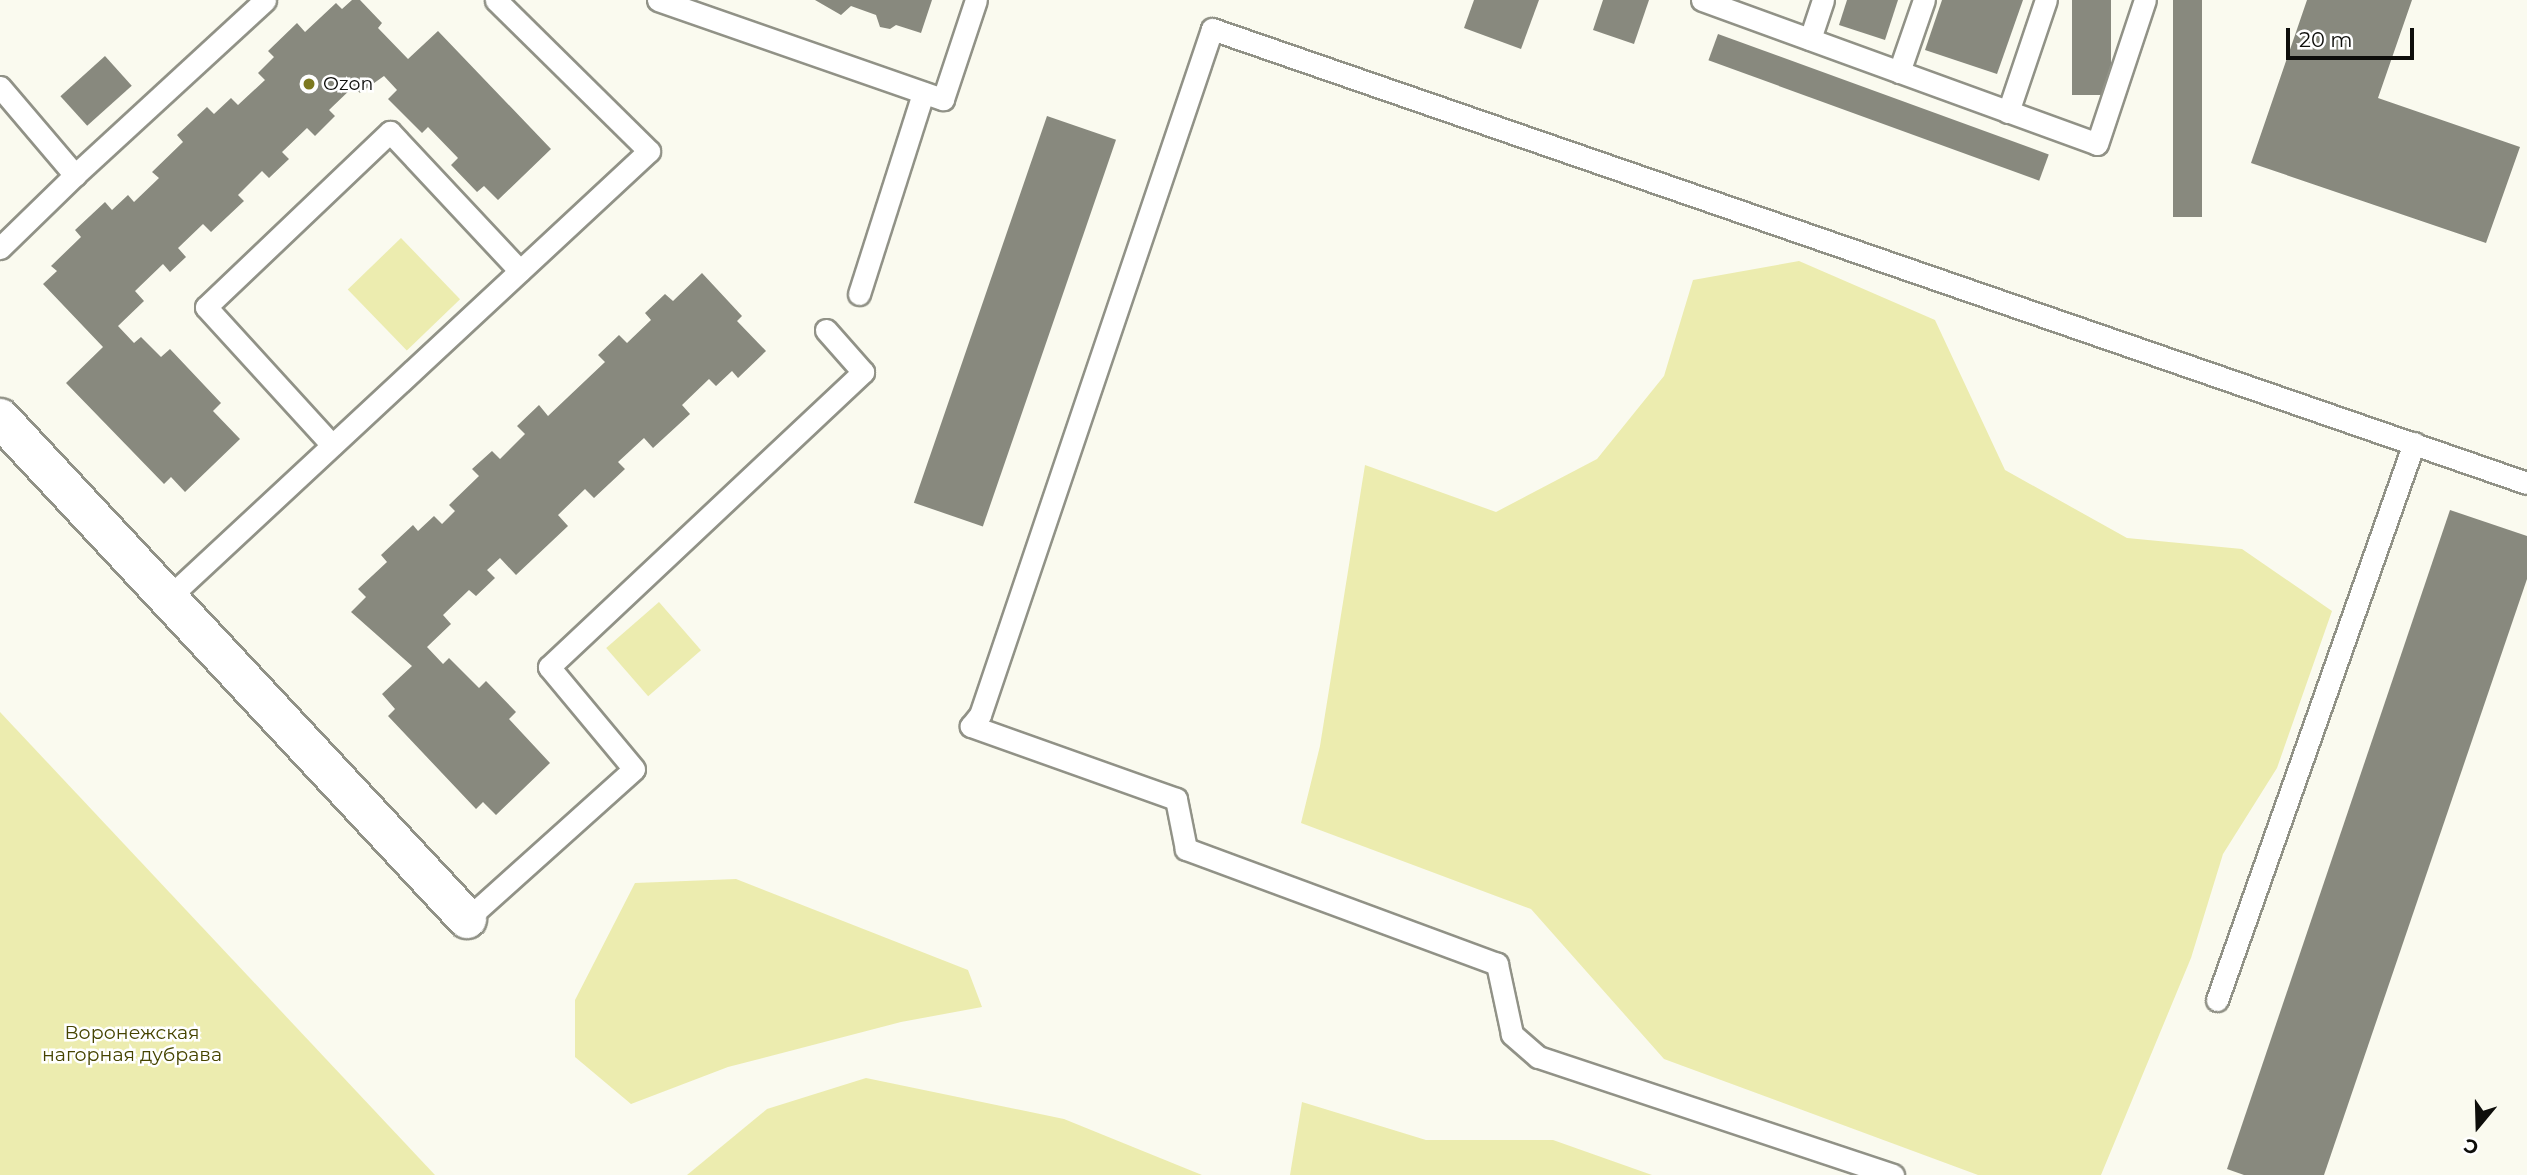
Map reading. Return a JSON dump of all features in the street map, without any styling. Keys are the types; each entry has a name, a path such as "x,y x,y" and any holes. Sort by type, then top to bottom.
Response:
{"street":[{"path":"0,418 467,919"}],"lane":[{"path":"0,248 265,0"},
{"path":"167,599 649,151 496,0"},
{"path":"658,0 943,99 976,0"},
{"path":"1702,0 2097,144 2145,0"},
{"path":"1810,39 1823,0"},
{"path":"1899,72 1924,0"},
{"path":"2008,112 2046,0"},
{"path":"1893,1175 1538,1057 1513,1034 1497,964 1185,849 1176,799 971,726 980,715 1212,29 2527,483"},
{"path":"0,87 75,175"},
{"path":"859,294 923,93"},
{"path":"332,445 206,307 390,132 520,271"},
{"path":"467,919 634,769 549,667 863,372 826,330"},
{"path":"2217,1000 2414,443"}],"green space":[{"path":"401,238 460,299 407,351 348,289"},
{"path":"1799,261 1935,320 2005,470 2127,538 2242,549 2332,611 2277,768 2223,854 2191,958 2101,1175 1978,1175 1664,1059 1531,909 1301,823 1320,746 1365,465 1496,512 1597,459 1664,376 1693,280"},
{"path":"659,602 701,650 648,696 606,648"},
{"name":"Воронежская нагорная дубрава","path":"0,712 435,1175 0,1175"},
{"path":"736,879 968,970 982,1007 901,1022 728,1067 631,1104 575,1057 575,1000 635,883"},
{"path":"866,1078 1064,1119 1202,1175 687,1175 767,1109"},
{"path":"1302,1102 1426,1140 1553,1140 1652,1175 1290,1175"}],"building":[{"path":"352,0 360,0 382,23 378,28 408,59 438,31 551,149 498,200 484,186 477,192 451,165 458,158 428,127 422,133 388,99 397,90 384,76 360,93 353,87 329,110 335,116 315,136 307,128 282,152 289,159 269,178 262,171 238,195 244,201 211,232 203,224 178,248 186,257 170,272 163,264 135,291 144,301 118,326 134,343 141,337 161,357 170,349 221,403 213,411 240,439 185,492 171,477 164,484 66,383 103,347 43,284 57,271 51,266 81,237 75,230 105,202 112,210 128,195 134,202 159,178 152,172 183,142 177,135 207,107 214,114 231,98 238,105 265,80 258,73 274,57 268,51 297,23 305,32 336,3 342,9"},
{"path":"815,0 932,0 921,33 896,25 890,29 880,27 876,15 851,6 841,15"},
{"path":"1474,0 1539,0 1521,49 1464,28"},
{"path":"1603,0 1649,0 1634,44 1593,30"},
{"path":"1847,0 1898,0 1885,40 1839,25"},
{"path":"1942,0 2023,0 1997,74 1925,50"},
{"path":"2072,0 2111,0 2111,95 2072,95"},
{"path":"2173,0 2202,0 2202,217 2173,217"},
{"path":"2307,0 2412,0 2378,98 2520,147 2486,243 2251,163"},
{"path":"1718,34 2049,154 2039,181 1708,60"},
{"path":"105,56 132,86 87,126 60,96"},
{"path":"1047,116 1116,140 983,526 914,503"},
{"path":"702,273 742,316 737,321 766,351 738,378 732,371 716,386 709,379 682,405 690,414 653,448 644,438 618,462 625,469 594,498 585,489 558,515 568,526 516,575 500,558 487,570 495,578 476,596 469,590 443,615 451,624 427,647 443,664 449,658 479,688 486,681 516,712 509,719 550,763 496,815 483,802 476,809 388,716 395,709 382,694 412,666 351,612 366,597 358,589 387,562 381,555 413,525 418,531 434,516 442,524 455,511 449,505 479,476 472,469 492,451 500,459 525,434 517,426 539,405 548,416 605,362 598,355 619,335 627,343 651,320 645,313 665,294 673,301"},
{"path":"2450,510 2527,536 2527,579 2324,1175 2244,1175 2227,1169"}],"place":[{"name":"Ozon","path":"309,84"}]}
